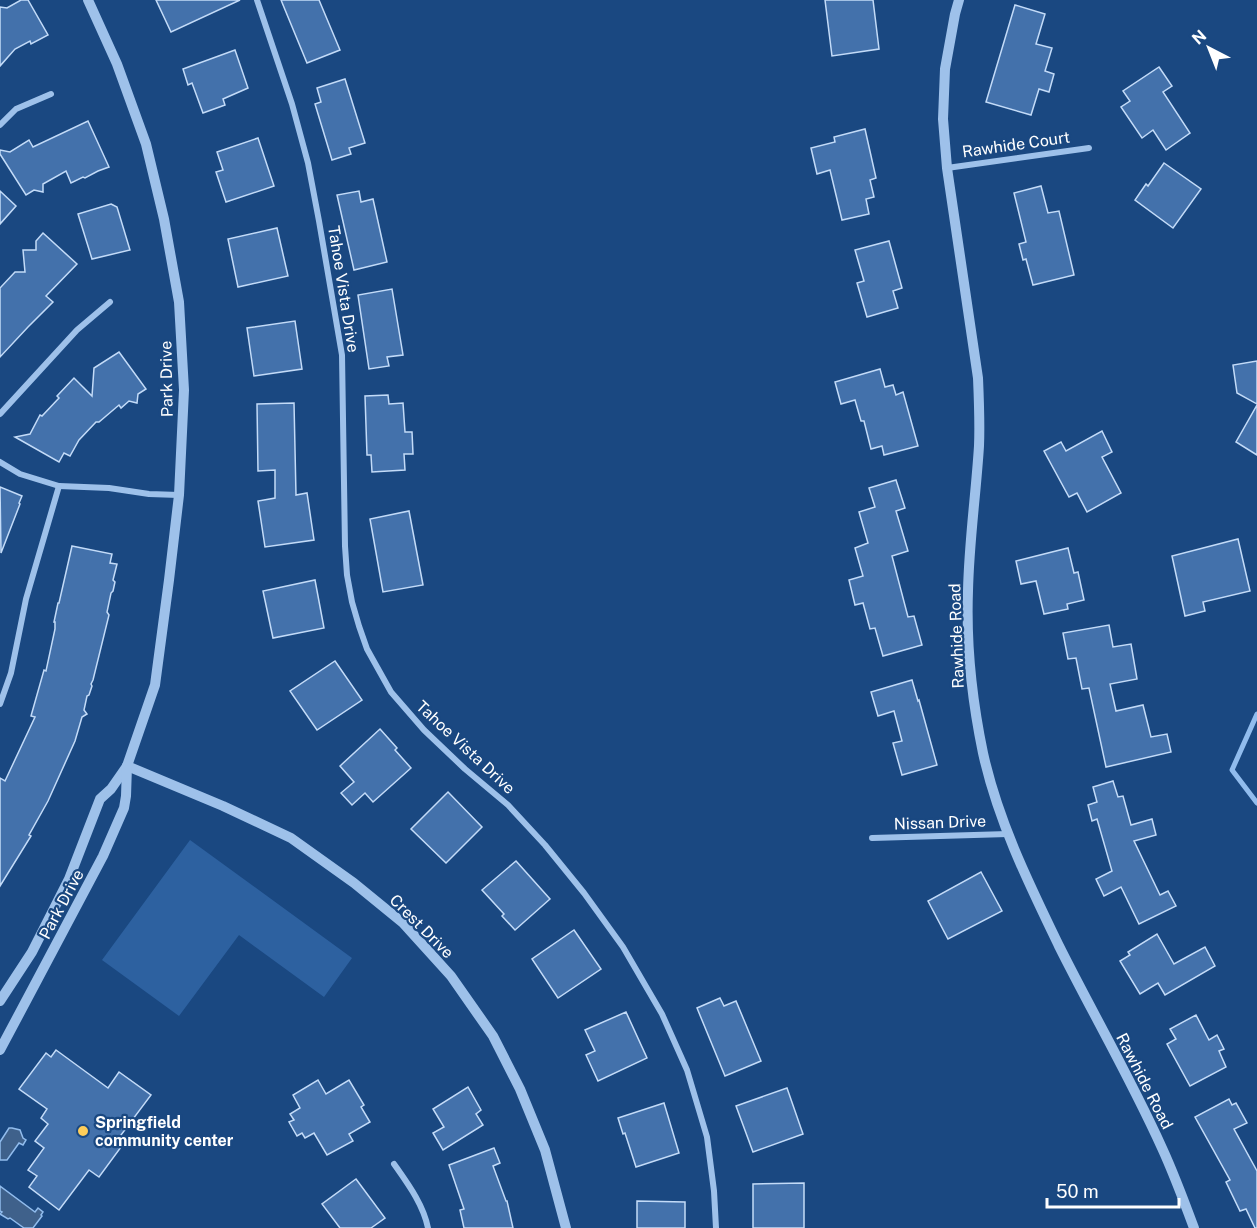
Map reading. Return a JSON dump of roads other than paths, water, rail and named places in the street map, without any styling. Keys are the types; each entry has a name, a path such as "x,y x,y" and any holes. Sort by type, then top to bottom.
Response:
{"street":[{"name":"Park Drive","path":"0,1001 32,952 63,890 100,799 111,789 127,766 155,686 179,495 184,390 178,302 166,229 146,144 117,64 88,0"},
{"name":"Tahoe Vista Drive","path":"257,0 292,105 308,163 342,355 344,534 347,575 352,602 367,649 391,692 424,730 508,805 545,845 584,893 623,947 662,1014 687,1070 706,1137 714,1191 716,1228"},
{"name":"Rawhide Road","path":"959,0 945,69 943,119 947,168 978,378 980,412 968,591 968,632 976,714 990,780 1008,834 1032,891 1140,1101 1194,1228"},
{"path":"0,125 16,109 51,94"},
{"name":"Rawhide Court","path":"947,168 1089,148"},
{"path":"0,414 77,330 110,302"},
{"path":"0,462 20,474 59,486 179,495"},
{"path":"0,704 11,674 26,599 59,486"},
{"name":"Park Drive","path":"0,1050 103,856 124,808 127,766"},
{"name":"Crest Drive","path":"127,766 223,806 291,838 354,883 403,923 451,976 493,1036 520,1089 544,1150 566,1228"},
{"name":"Nissan Drive","path":"872,838 1008,834"},
{"path":"394,1164 414,1193 426,1218 428,1228"}],"waterway":[{"path":"1257,714 1232,770 1257,803"}],"place":[{"name":"Springfield community center","path":"83,1131"}]}
